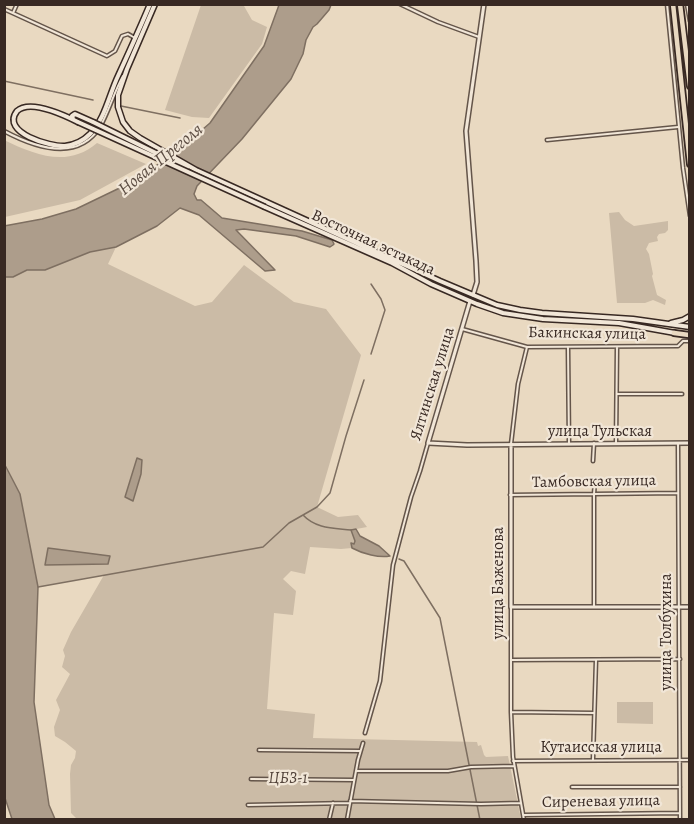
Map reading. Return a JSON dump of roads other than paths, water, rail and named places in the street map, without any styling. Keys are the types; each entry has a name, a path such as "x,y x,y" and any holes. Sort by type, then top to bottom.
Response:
{"main road":[{"path":"150,4 96,127 87,136 77,142 62,146 46,144 18,133 12,122 18,110 35,106 77,119 164,157 196,170"},
{"path":"155,4 118,95 119,112 125,125 133,133 196,170"},
{"path":"673,7 677,12 680,7"},
{"path":"673,7 690,164"},
{"path":"680,7 690,86"},
{"name":"Восточная эстакада","path":"77,119 265,207 392,263 431,284 503,313 543,319 626,324 674,333"},
{"name":"Восточная эстакада","path":"196,170 497,305 531,312 633,319 690,327"},
{"name":"Ялтинская улица","path":"470,301 473,295"},
{"path":"667,324 682,321 690,316"},
{"path":"674,333 689,337"}],"street":[{"path":"14,13 17,4"},
{"path":"400,4 479,37"},
{"name":"Ялтинская улица","path":"473,295 477,282 466,131 484,4"},
{"path":"687,4 690,21"},
{"path":"667,5 678,128 690,216"},
{"path":"4,9 107,56 115,51 122,36 128,34 135,38"},
{"path":"4,131 20,139 52,149 82,144 101,125 127,69"},
{"path":"675,95 682,100"},
{"path":"548,140 678,128"},
{"name":"Ялтинская улица","path":"365,734 380,681 393,565 470,301"},
{"name":"Бакинская улица","path":"462,329 527,347 678,346 689,337"},
{"name":"улица Баженова","path":"524,819 513,761 510,495 511,444 518,384 527,347"},
{"path":"616,443 617,347"},
{"path":"568,348 568,443"},
{"path":"617,394 682,394"},
{"name":"улица Тульская","path":"428,443 467,445 690,443"},
{"path":"593,461 594,443"},
{"name":"улица Толбухина","path":"678,444 680,819"},
{"path":"594,607 595,481"},
{"name":"Тамбовская улица","path":"510,495 678,493"},
{"path":"512,608 690,607"},
{"path":"512,660 680,659"},
{"path":"593,760 596,660"},
{"path":"511,712 594,713"},
{"path":"347,819 363,743"},
{"path":"259,750 360,751"},
{"name":"Кутаисская улица","path":"513,761 690,760"},
{"path":"356,771 448,771 470,767 514,766"},
{"path":"251,778 354,780"},
{"path":"572,787 680,786"},
{"path":"329,819 333,803"},
{"path":"248,804 520,803"},
{"name":"Сиреневая улица","path":"523,815 680,813"}],"waterway":[{"path":"4,81 93,100"},
{"path":"121,106 180,118"},
{"path":"371,284 385,310 371,354"},
{"path":"38,587 263,547 289,523 317,507 330,493 364,380"},
{"path":"303,515 319,525 351,530"},
{"path":"399,559 404,561 440,618 480,820"}],"water label":[{"name":"Новая Преголя","path":"161,160"}],"park label":[{"name":"ЦБЗ-1","path":"288,779"}]}
